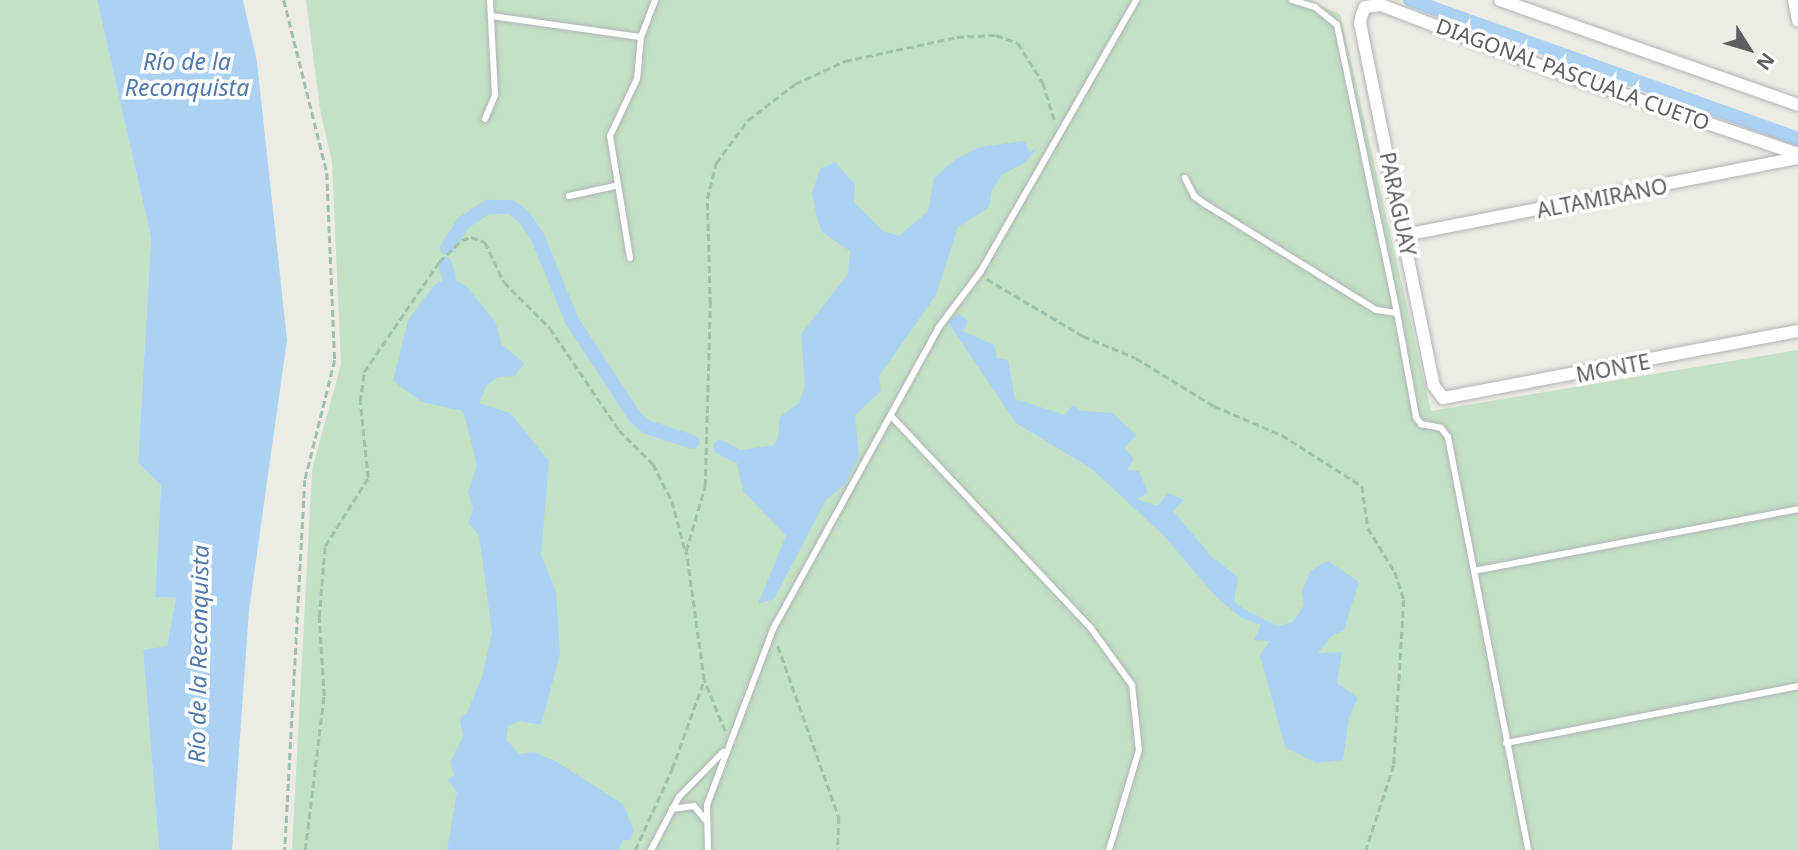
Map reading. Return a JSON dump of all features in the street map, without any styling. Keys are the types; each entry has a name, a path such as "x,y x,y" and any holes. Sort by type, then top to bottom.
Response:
{"street":[{"path":"1500,0 1798,105"},
{"path":"1794,0 1798,21"},
{"name":"DIAGONAL PASCUALA CUETO","path":"1360,23 1365,6 1381,5 1546,68 1798,156"},
{"name":"PARAGUAY","path":"1360,23 1434,386"},
{"name":"ALTAMIRANO","path":"1405,235 1798,156"},
{"name":"MONTE","path":"1434,386 1443,398 1453,400 1798,331"}],"lane":[{"path":"485,119 495,95 490,0"},
{"path":"630,258 615,186 610,136 637,79 641,37 655,0"},
{"path":"708,850 705,819 730,735 772,629 892,417 939,327 981,271 1136,0"},
{"path":"1292,0 1315,7 1337,25 1416,417 1421,424 1441,428 1448,437 1528,850"},
{"path":"491,16 641,37"},
{"path":"1185,178 1194,196 1205,204 1376,310 1397,313"},
{"path":"569,196 615,186"},
{"path":"892,417 1090,627 1132,685 1139,750 1109,850"},
{"path":"1474,571 1798,509"},
{"path":"1506,743 1798,686"},
{"path":"651,850 670,810 725,751"},
{"path":"670,810 694,806 705,819"}],"path":[{"path":"284,0 327,173 335,360 305,480 285,850"},
{"path":"686,553 705,486 709,432 710,181 716,163 748,120 795,84 845,61 978,35 1018,43 1043,83 1061,131"},
{"path":"306,850 324,696 319,617 325,546 368,478 360,401 364,372 439,262 462,240 471,237 485,242 504,282 550,328 619,430 653,464 672,501 686,553 704,680 720,726 730,735"},
{"path":"981,271 994,286 1083,336 1136,358 1214,406 1282,435 1362,486 1368,528 1395,572 1404,600 1394,765 1366,850"},
{"path":"772,629 817,768 839,817 838,850"},
{"path":"635,850 672,769 704,680"}],"green space":[{"path":"0,0 97,0 151,238 138,463 161,486 155,597 176,598 167,647 143,650 159,850 0,850"},
{"path":"306,0 1307,0 1340,14 1431,411 1798,350 1798,850 292,850 312,470 341,364 332,162 320,109"}],"water":[{"name":"Río de la Reconquista","path":"97,0 243,0 257,62 287,340 249,610 232,850 159,850 143,650 167,646 176,598 155,597 161,486 138,463 151,238"},
{"path":"1024,141 1030,152 1037,148 1026,162 1002,175 992,190 989,207 958,227 936,295 879,376 881,391 855,415 859,456 845,484 826,500 774,599 758,604 786,536 743,491 735,455 740,450 774,445 778,438 780,417 799,403 805,386 801,334 848,274 850,251 822,232 817,218 812,193 820,169 835,162 855,184 854,202 883,231 899,236 928,211 934,178 956,159 980,147"},
{"path":"449,277 466,286 495,321 502,345 524,363 515,376 498,377 487,385 479,403 510,413 549,461 541,555 556,592 560,654 541,725 520,721 508,726 506,739 519,754 534,752 557,762 623,804 634,830 631,840 623,840 619,850 447,850 457,792 448,780 454,775 450,762 463,737 460,718 467,713 482,677 492,632 479,535 468,523 473,509 468,492 477,465 463,411 422,402 393,381 408,320 434,285"},
{"path":"960,314 968,321 963,331 994,345 997,358 1008,360 1015,399 1065,415 1073,405 1081,411 1113,413 1136,435 1125,448 1134,459 1127,470 1139,471 1148,493 1137,499 1158,506 1168,493 1184,500 1173,511 1213,558 1238,577 1234,602 1244,609 1278,626 1293,622 1304,605 1302,592 1310,571 1328,561 1359,582 1344,630 1330,637 1318,653 1342,652 1337,683 1358,698 1349,718 1343,760 1316,763 1285,747 1260,655 1270,641 1254,640 1261,625 1242,618 1218,599 1164,536 1092,469 1016,423 947,321"}],"waterway":[{"path":"1410,0 1798,139"},
{"path":"447,248 463,223 488,207 511,207 524,217 537,236 572,321 635,417 647,427 693,442"},
{"path":"445,264 449,277"},
{"path":"720,447 735,455"}]}
